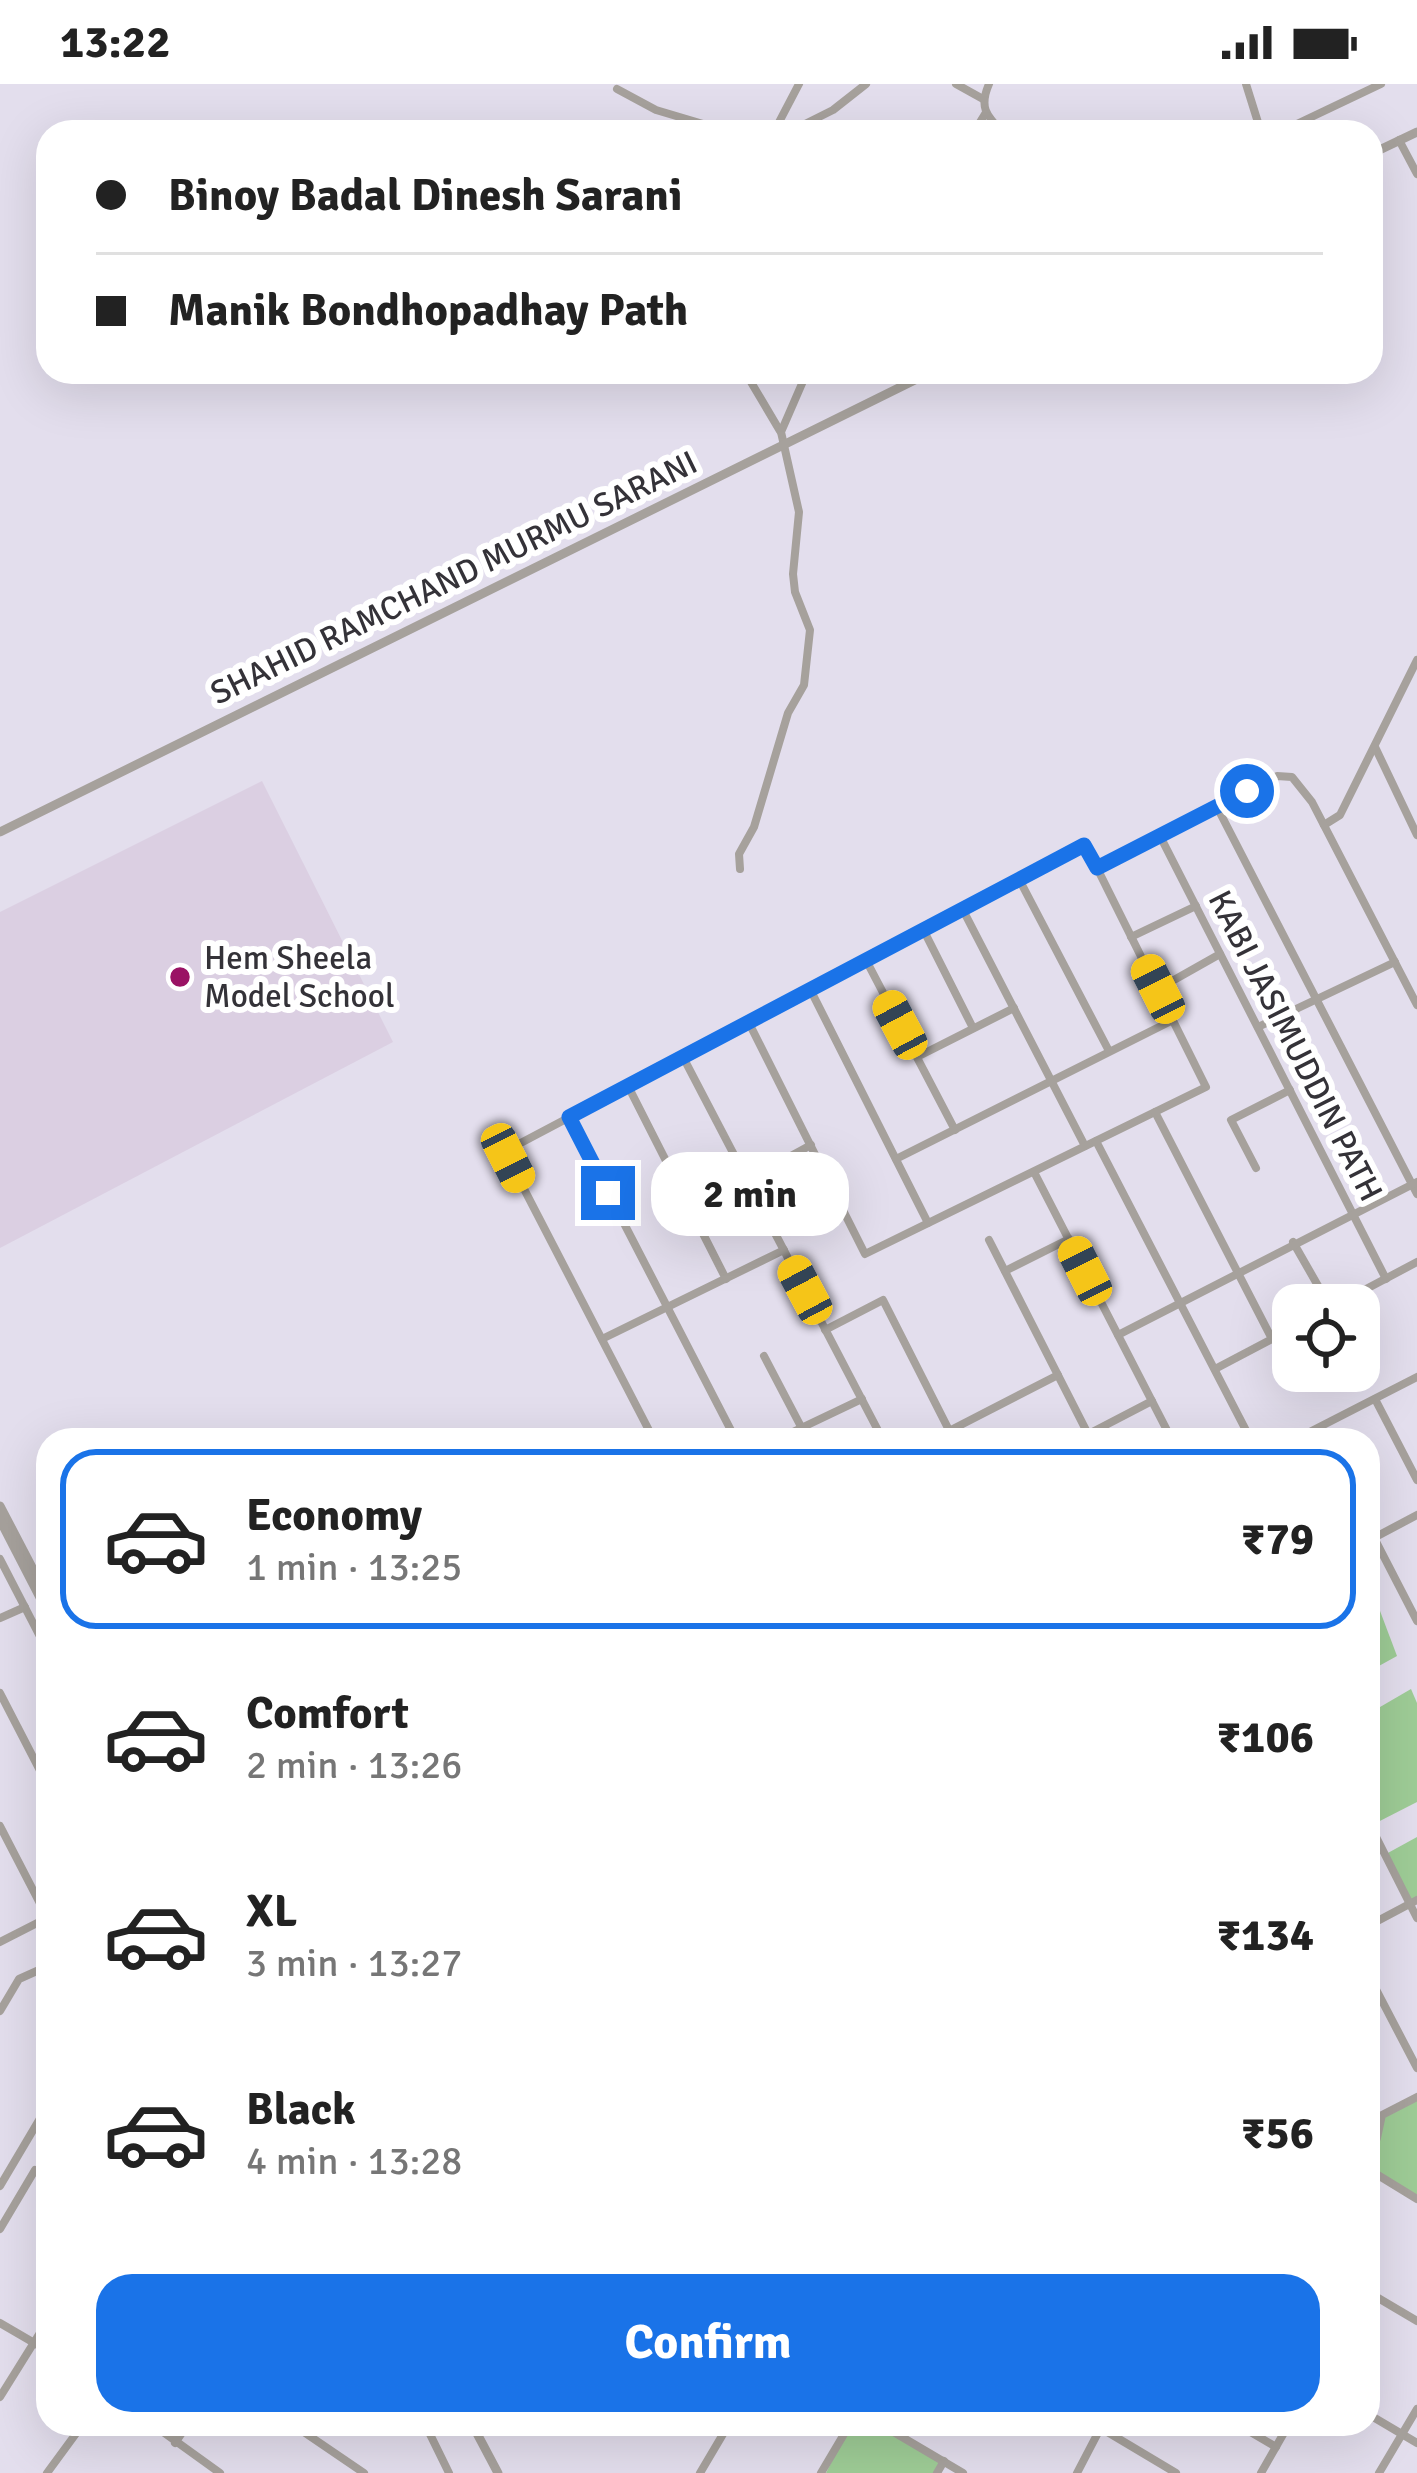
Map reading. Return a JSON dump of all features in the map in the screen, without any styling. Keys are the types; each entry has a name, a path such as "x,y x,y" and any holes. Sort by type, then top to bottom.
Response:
{"street":[{"path":"780,120 799,84"},
{"path":"811,120 833,110 866,84"},
{"path":"956,84 983,99"},
{"path":"989,84 983,99 991,120"},
{"path":"1248,84 1258,120"},
{"path":"1305,120 1381,84"},
{"path":"617,89 656,110 690,120"},
{"path":"982,120 986,115"},
{"path":"1383,148 1417,132"},
{"path":"1399,140 1417,174"},
{"path":"740,869 739,854 754,827 788,713 804,685 810,630 793,574 800,512 781,432 752,384"},
{"path":"781,432 802,384"},
{"name":"SHAHID RAMCHAND MURMU SARANI","path":"0,832 908,384"},
{"path":"1324,825 1340,814 1416,665"},
{"path":"1374,746 1417,835"},
{"path":"1097,868 1277,776 1292,777 1324,825 1417,1005"},
{"path":"1118,1335 1293,1242 1415,1186 1217,807"},
{"name":"KABI JASIMUDDIN PATH","path":"1160,836 1386,1279"},
{"path":"648,1428 508,1158 515,1146 1084,845 1206,1087 865,1255 749,1023"},
{"path":"1020,881 1109,1052"},
{"path":"1131,937 1196,906"},
{"path":"964,912 1085,1146"},
{"path":"925,932 973,1028"},
{"path":"1158,989 1220,954"},
{"path":"867,962 955,1130"},
{"path":"1258,1027 1395,962"},
{"path":"811,991 928,1223"},
{"path":"917,1057 1013,1007"},
{"path":"896,1159 1173,1020"},
{"path":"683,1058 877,1428"},
{"path":"628,1086 726,1279"},
{"path":"1256,1168 1231,1120 1290,1090"},
{"path":"1155,1112 1272,1339 1215,1369"},
{"path":"569,1117 730,1428"},
{"path":"1096,1141 1245,1428"},
{"path":"747,1180 811,1145"},
{"path":"1034,1172 1166,1428"},
{"path":"1005,1270 1069,1239"},
{"path":"989,1240 1085,1428"},
{"path":"1293,1242 1320,1284"},
{"path":"602,1339 784,1250"},
{"path":"1376,1284 1417,1262"},
{"path":"826,1330 883,1300 948,1428"},
{"path":"764,1356 802,1427 862,1399"},
{"path":"966,1428 1058,1375"},
{"path":"1318,1428 1417,1377"},
{"path":"1375,1399 1417,1480"},
{"path":"1100,1428 1152,1401"},
{"path":"0,1506 36,1575"},
{"path":"1380,1534 1417,1515"},
{"path":"0,1520 36,1590"},
{"path":"1380,1555 1417,1621"},
{"path":"0,1559 36,1629"},
{"path":"0,1618 25,1607"},
{"path":"0,1693 36,1763"},
{"path":"0,1826 36,1896"},
{"path":"1380,1843 1417,1918"},
{"path":"1380,1920 1413,1902"},
{"path":"0,1942 36,1923"},
{"path":"0,2011 20,1979 36,1972"},
{"path":"1380,1997 1417,2068"},
{"path":"1380,2125 1382,2116 1417,2097"},
{"path":"1,2180 36,2125"},
{"path":"0,2229 35,2170"},
{"path":"1380,2176 1417,2199"},
{"path":"1380,2299 1417,2321"},
{"path":"0,2324 35,2344 0,2397"},
{"path":"1379,2473 1417,2409"},
{"path":"1380,2421 1417,2443"},
{"path":"47,2473 73,2436"},
{"path":"167,2436 220,2473"},
{"path":"175,2443 180,2436"},
{"path":"313,2436 364,2473"},
{"path":"430,2436 449,2473"},
{"path":"478,2436 496,2471"},
{"path":"700,2473 722,2436"},
{"path":"821,2473 843,2436"},
{"path":"900,2436 963,2473"},
{"path":"1077,2473 1094,2436"},
{"path":"1117,2436 1176,2473"},
{"path":"1257,2436 1276,2447"},
{"path":"1261,2473 1282,2436"},
{"path":"937,2473 944,2462"}],"shaded area":[{"name":"Hem Sheela Model School","path":"262,781 393,1042 0,1248 0,912"}],"green space":[{"path":"1380,1611 1397,1656 1380,1665"},
{"path":"1411,1689 1417,1703 1417,1802 1380,1821 1380,1707"},
{"path":"1417,1837 1417,1899 1411,1902 1386,1854"},
{"path":"1417,2099 1417,2195 1380,2173 1380,2129 1385,2114"},
{"path":"844,2436 901,2436 944,2461 936,2473 826,2473"}],"place":[{"name":"Hem Sheela Model School","path":"180,977"}],"route":[{"path":"608,1193 569,1117 1084,845 1097,868 1247,791"}]}
